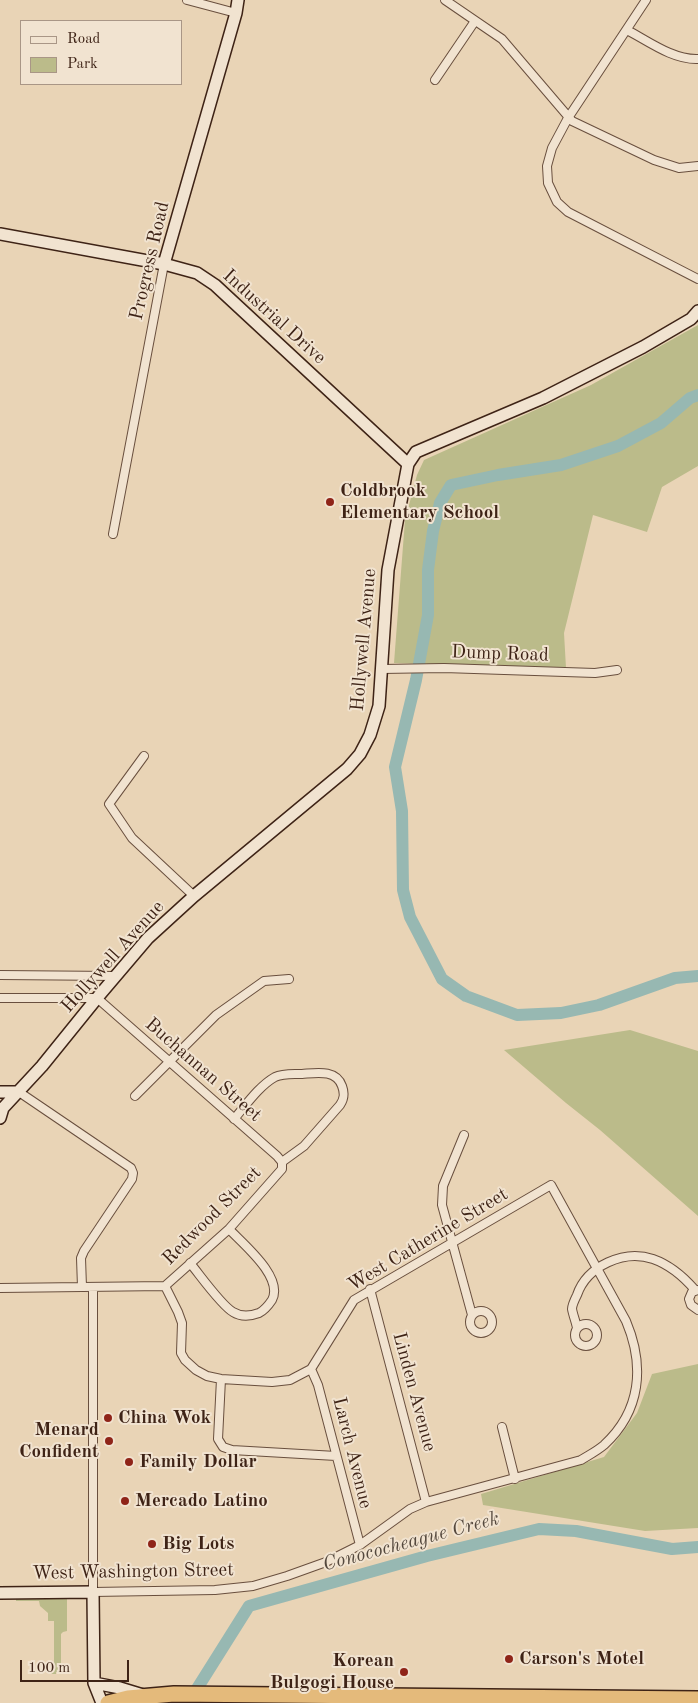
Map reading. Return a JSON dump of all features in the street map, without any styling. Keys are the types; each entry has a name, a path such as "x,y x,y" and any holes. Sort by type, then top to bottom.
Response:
{"highway":[{"path":"108,1703 128,1698 174,1694 223,1697 391,1699 698,1699"}],"street":[{"path":"187,0 236,13"},
{"name":"Progress Road","path":"113,534 164,264 236,13 238,0"},
{"path":"445,0 502,39 568,118 654,160 679,168 698,166"},
{"path":"646,0 568,118 552,148 547,166 548,183 557,202 568,212 698,278"},
{"path":"435,80 475,21"},
{"path":"627,30 665,50 692,59 698,59"},
{"name":"Industrial Drive","path":"0,234 164,264 197,273 216,285 408,464"},
{"path":"408,464 416,452 543,398 643,347 691,319 698,311"},
{"name":"Hollywell Avenue","path":"0,1118 3,1108 19,1092 148,938 194,896 347,769 360,754 370,735 377,713 382,669 385,592 408,464"},
{"name":"Dump Road","path":"382,669 444,668 596,673 617,670"},
{"path":"144,756 108,804 132,838 194,896"},
{"path":"0,975 60,974 115,976"},
{"path":"135,1096 216,1015 264,982 288,979"},
{"path":"0,998 96,998"},
{"name":"Buchannan Street","path":"96,998 277,1156 282,1166"},
{"name":"Redwood Street","path":"165,1286 228,1229 282,1166 304,1146 340,1105 344,1098 344,1090 338,1079 325,1073 284,1074 276,1076 268,1082 234,1119"},
{"path":"0,1092 19,1092 131,1168 133,1173 132,1179 81,1258 82,1287"},
{"path":"464,1135 442,1186 442,1205 472,1315"},
{"name":"West Catherine Street","path":"311,1370 354,1300 551,1185"},
{"name":"West Washington Street","path":"0,1593 221,1590 244,1588 287,1576 326,1562 360,1545 410,1509 426,1502 581,1460 603,1446 619,1428 632,1404 637,1386 637,1356 626,1321 551,1185"},
{"path":"190,1263 234,1313 248,1316 260,1312 268,1306 275,1294 269,1274 262,1264 228,1229"},
{"path":"577,1328 572,1308 579,1287 596,1269 618,1258 634,1256 651,1258 669,1266 697,1290 690,1295 689,1302 693,1308 698,1310"},
{"path":"0,1288 165,1286 182,1323 181,1353 185,1360 196,1370 221,1380 272,1382 290,1380 311,1370"},
{"path":"93,1287 94,1683 102,1703"},
{"name":"Linden Avenue","path":"370,1289 426,1502"},
{"name":"Larch Avenue","path":"311,1370 318,1386 360,1545"},
{"path":"221,1380 218,1439 222,1447 232,1450 336,1456"},
{"path":"502,1427 515,1479"},
{"path":"94,1683 120,1688 145,1696"}],"green space":[{"path":"698,325 698,466 662,487 647,532 593,515 564,633 566,668 394,663 405,520 417,475 424,460 591,385"},
{"path":"630,1030 698,1051 698,1216 600,1130 504,1050"},
{"path":"698,1364 698,1528 645,1531 483,1505 481,1494 604,1457 637,1413 652,1374"},
{"path":"67,1597 67,1631 61,1634 61,1666 64,1672 51,1674 48,1671 53,1670 54,1667 54,1621 48,1621 48,1613 40,1606 39,1601 16,1601 16,1598"}],"waterway":[{"name":"Conococheague Creek","path":"698,395 690,398 661,423 618,446 561,465 451,485 440,503 433,531 428,570 428,615 416,680 395,767 402,811 403,890 410,917 442,979 466,996 517,1015 561,1013 599,1005 675,978 698,976"},
{"name":"Conococheague Creek","path":"188,1703 249,1606 427,1556 539,1529 576,1531 672,1549 698,1547"}],"place":[{"name":"Coldbrook Elementary School","path":"330,502"},
{"name":"China Wok","path":"108,1418"},
{"name":"Menard Confident","path":"109,1441"},
{"name":"Family Dollar","path":"129,1462"},
{"name":"Mercado Latino","path":"125,1501"},
{"name":"Big Lots","path":"152,1544"},
{"name":"Carson's Motel","path":"509,1659"},
{"name":"Korean Bulgogi House","path":"404,1672"}]}
